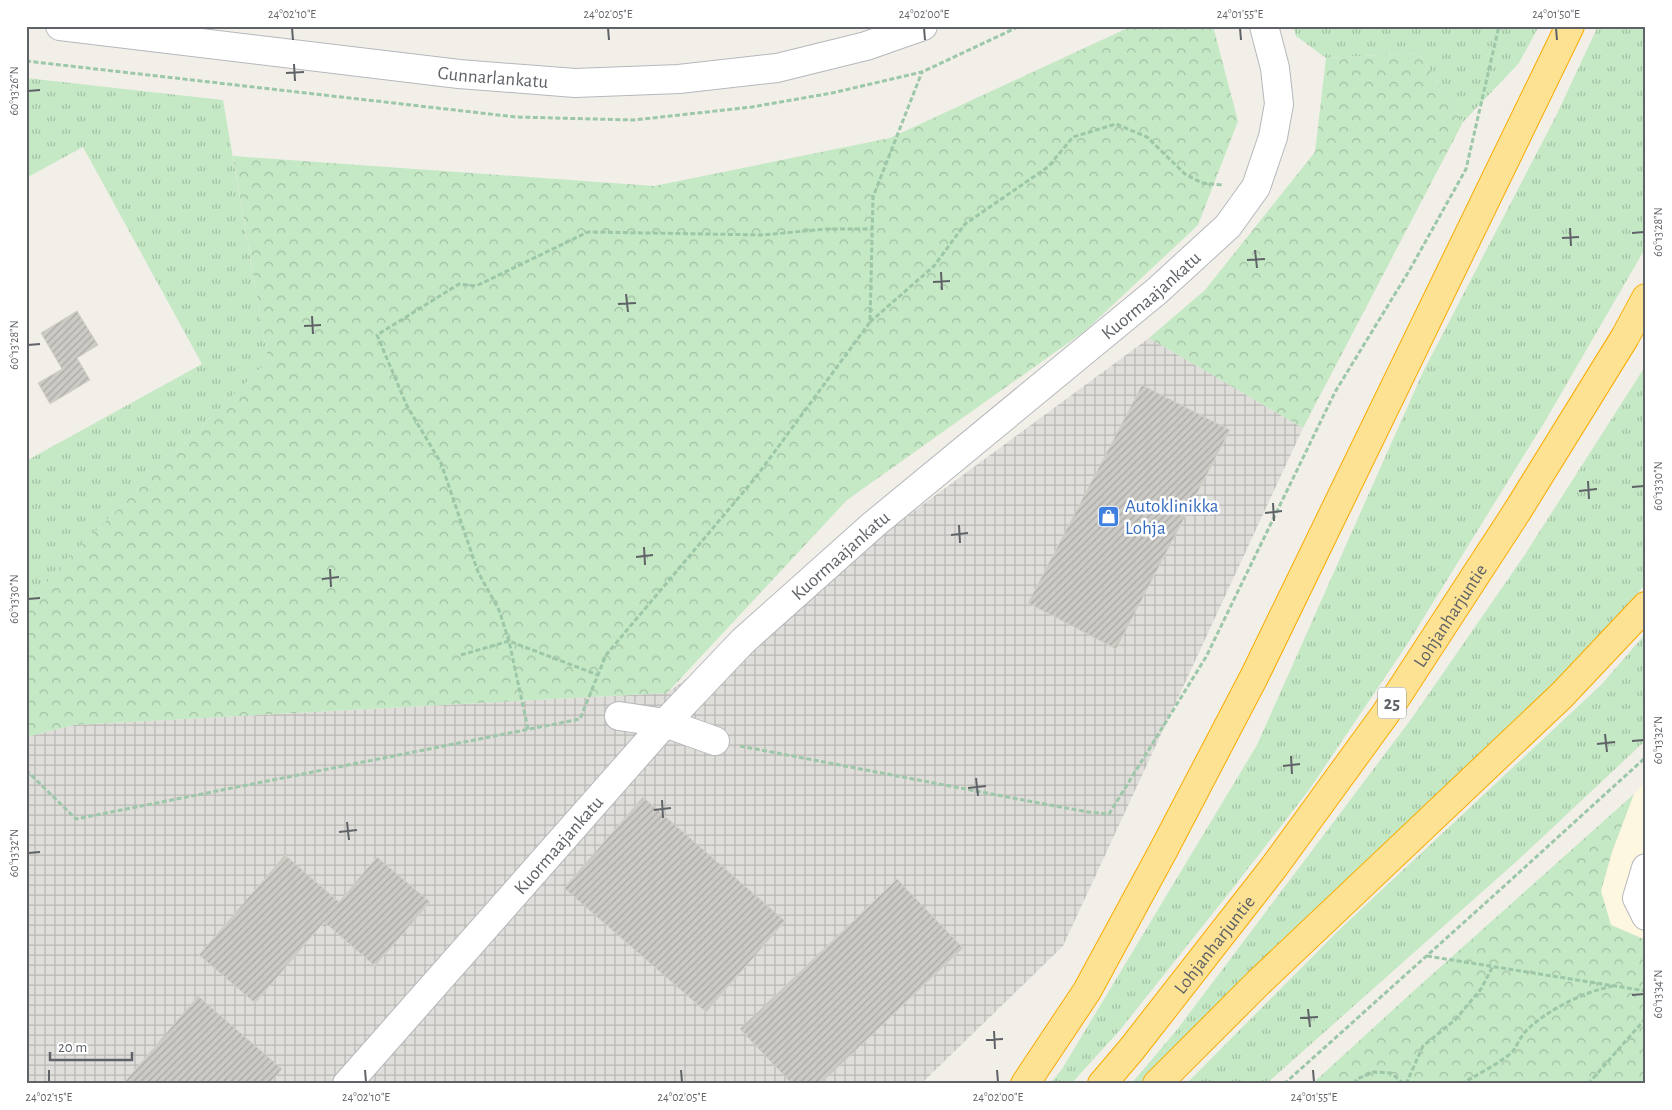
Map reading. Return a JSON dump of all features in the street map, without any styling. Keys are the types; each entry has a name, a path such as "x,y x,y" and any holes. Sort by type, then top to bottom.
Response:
{"highway":[{"path":"1025,1084 1087,991 1164,851 1245,694 1570,26"},
{"name":"Lohjanharjuntie","path":"1102,1084 1132,1050 1268,874 1386,713 1518,510 1625,336 1646,298"},
{"path":"1157,1084 1278,962 1562,694 1646,606"}],"street":[{"name":"Gunnarlankatu","path":"60,26 459,74 575,83 679,79 777,68 866,46 923,26"},
{"name":"Kuormaajankatu","path":"348,1084 665,722 743,641 866,531 1157,291 1228,226 1256,187 1273,138 1278,104 1275,68 1264,26"},
{"path":"619,716 665,722 715,741"},
{"path":"1646,868 1637,898 1646,916"}],"path":[{"path":"715,741 812,758 1039,803 1109,814 1206,657 1335,392 1409,271 1466,169 1499,26"},
{"path":"870,322 873,197 922,72"},
{"path":"26,770 76,819 580,719 606,655 756,477 870,322 934,266 964,224 1048,167 1073,137 1116,124 1148,137 1185,174 1202,183 1256,187"},
{"path":"528,729 509,640 499,610 478,572 441,463 407,406 378,336 459,284 476,286 588,232 764,235 824,229 872,229"},
{"path":"461,655 509,640 598,675"},
{"path":"1284,1084 1646,757"},
{"path":"1427,956 1646,991"},
{"path":"1354,1084 1357,1078 1374,1072 1391,1073 1405,1084 1423,1046 1455,1020 1482,989 1493,966"},
{"path":"1461,1084 1512,1052 1526,1030 1551,1011 1600,989 1615,986"},
{"path":"1588,1084 1646,1018"}],"shaded area":[{"path":"1149,338 1303,428 1063,946 921,1084 26,1084 26,737 74,725 667,693"},
{"path":"1646,781 1646,940 1611,925 1601,891 1612,852 1634,794"}],"green space":[{"path":"1132,26 1213,26 1238,121 1198,225 1085,331 847,500 667,693 74,725 26,737 26,600 268,361 233,156 654,186 890,138"},
{"path":"1293,26 1539,26 1519,63 1463,122 1419,53 1326,58 1296,36"},
{"path":"1598,26 1646,26 1646,247 1544,423 1408,643 1309,790 1120,1030 1071,1084 1050,1084 1062,1069 1257,745 1423,372 1556,116"},
{"path":"1419,53 1463,122 1303,428 1149,338 1205,290 1315,152 1326,58"},
{"path":"26,78 223,100 268,361 26,600 26,461 202,364 83,147 26,178"},
{"path":"1646,365 1646,583 1582,662 1432,800 1139,1084 1131,1084 1176,1031 1412,718 1524,556"},
{"path":"1646,633 1645,741 1518,860 1266,1084 1186,1084 1339,930 1602,684"},
{"path":"1634,794 1612,852 1601,891 1611,925 1646,940 1646,1084 1312,1084 1408,996"}],"building":[{"path":"77,311 98,345 77,358 90,380 50,404 38,383 62,369 41,333"},
{"path":"1142,385 1230,430 1116,649 1028,603"},
{"path":"643,797 785,921 706,1012 564,888"},
{"path":"285,855 339,902 377,857 430,902 375,966 324,922 255,1003 199,955"},
{"path":"897,879 963,948 820,1084 792,1084 740,1029"},
{"path":"198,996 282,1069 269,1084 123,1084"}],"place":[{"name":"Autoklinikka Lohja","path":"1109,516"}]}
